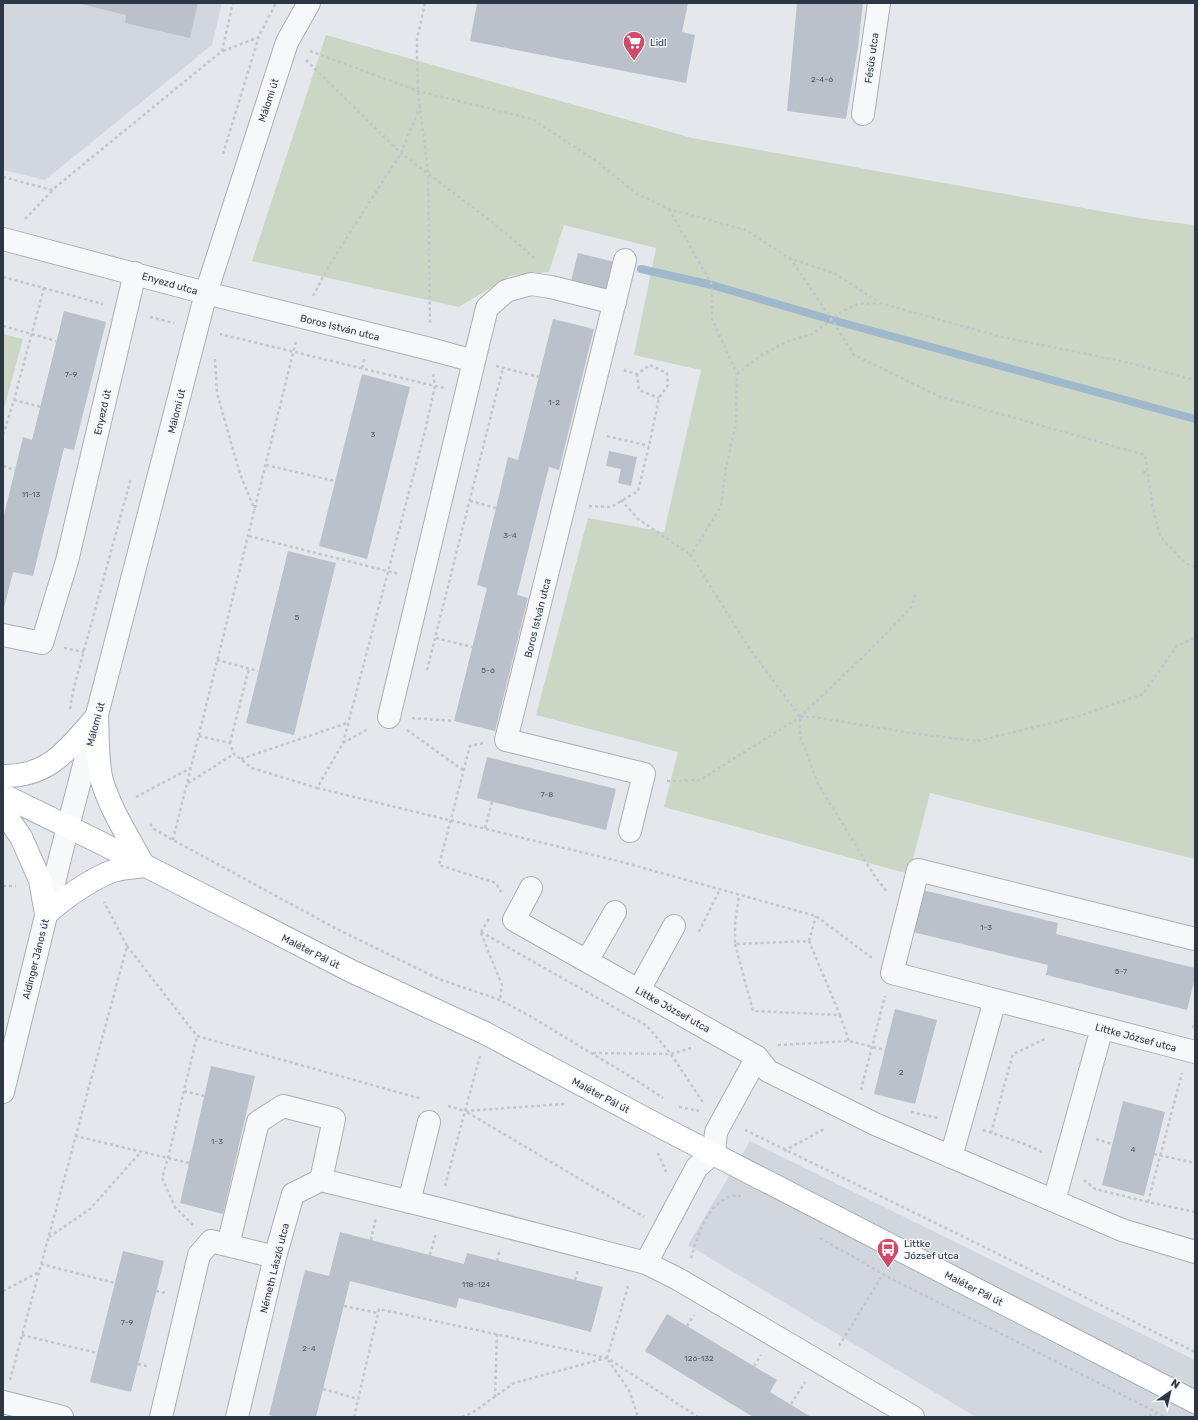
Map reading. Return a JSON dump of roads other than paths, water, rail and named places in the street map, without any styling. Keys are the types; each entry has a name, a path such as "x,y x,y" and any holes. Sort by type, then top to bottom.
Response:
{"main road":[{"path":"3,776 25,774 45,768 58,759 75,742 97,716"},
{"path":"46,914 70,893 93,880 111,872 144,866 111,805 102,780 97,716"},
{"name":"Maléter Pál út","path":"3,795 351,971 485,1033 663,1128 1195,1402"},
{"path":"3,811 21,837 40,880 46,914"}],"street":[{"name":"Málomi út","path":"68,827 206,294 287,42 309,3"},
{"name":"Fésüs utca","path":"863,114 879,3"},
{"path":"4,240 135,274"},
{"name":"Boros István utca","path":"625,260 615,279 615,303 506,740 644,774 630,831"},
{"name":"Enyezd utca","path":"135,274 206,294"},
{"name":"Enyezd út","path":"3,635 42,644 67,561 135,274"},
{"path":"389,717 488,308 506,291 531,284 615,303"},
{"name":"Boros István utca","path":"206,294 474,361"},
{"name":"Aidinger János út","path":"3,1092 68,827"},
{"name":"Littke József utca","path":"1191,1051 892,973 918,870 1195,939"},
{"name":"Littke József utca","path":"530,888 514,920 740,1047 768,1071 875,1124 1122,1230 1195,1252"},
{"path":"587,961 615,912"},
{"path":"639,990 674,926"},
{"path":"951,1157 995,1000"},
{"path":"1054,1201 1102,1028"},
{"path":"646,1263 697,1167 714,1153 716,1132 715,1115 740,1047"},
{"path":"161,1417 199,1255 219,1243 258,1122 283,1106 334,1119 321,1180 646,1263 678,1279 913,1417"},
{"path":"409,1202 428,1122"},
{"name":"Németh László utca","path":"237,1417 275,1256 293,1194 321,1180"},
{"path":"219,1243 275,1256"},
{"path":"3,1402 62,1417"}],"waterway":[{"path":"641,269 712,285 832,320 1195,419"}],"place":[{"name":"Lidl","path":"634,62"},
{"name":"Littke József utca","path":"888,1268"}]}
